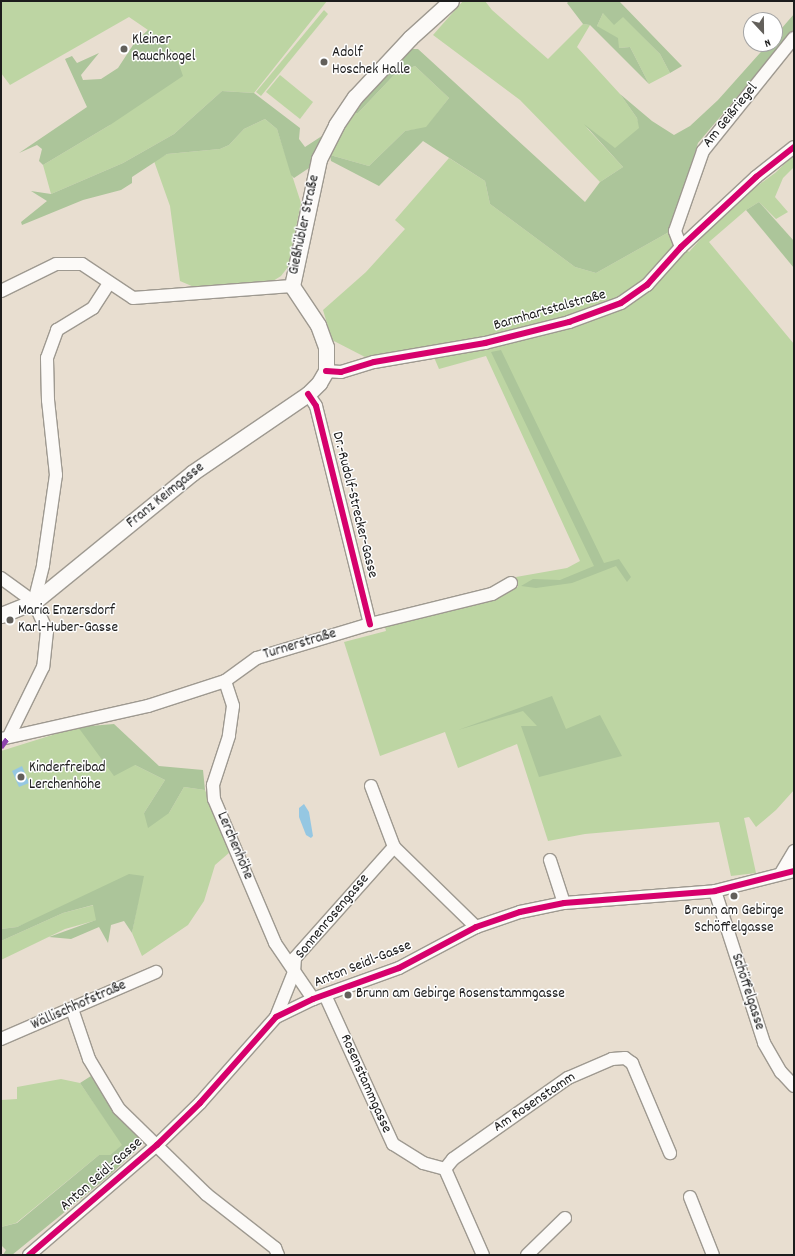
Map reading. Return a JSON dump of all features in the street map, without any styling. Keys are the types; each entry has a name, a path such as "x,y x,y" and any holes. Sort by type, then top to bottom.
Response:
{"main road":[{"name":"Gießhübler Straße","path":"292,286 314,174 336,125 355,97 385,63 451,1"},
{"path":"292,286 318,325 326,347 326,371"},
{"name":"Franz Keimgasse","path":"1,615 34,602 192,473 308,394 326,371"}],"street":[{"name":"Am Geißriegel","path":"682,247 675,231 703,151 794,38"},
{"name":"Barmhartstalstraße","path":"326,371 341,372 374,362 485,343 576,319 621,303 647,285 682,247 756,177 794,146"},
{"name":"Gießhübler Straße","path":"1,291 56,264 82,264 94,270 109,283 133,298 292,286"},
{"path":"34,602 43,565 56,475 48,400 47,358 57,330 93,308 109,283"},
{"name":"Dr.-Rudolf-Strecker-Gasse","path":"308,394 316,406 370,624"},
{"path":"1,578 34,602 47,631 43,667 5,737"},
{"name":"Turnerstraße","path":"5,737 148,706 225,682 257,658 370,624 492,594 511,584"},
{"name":"Lerchenhöhe","path":"225,682 233,706 229,736 213,785 214,799 275,943 313,999"},
{"path":"372,786 394,847 476,927"},
{"name":"Sonnenrosengasse","path":"276,1017 294,972 295,958 394,847"},
{"path":"781,873 794,851"},
{"path":"550,860 564,903"},
{"name":"Anton Seidl-Gasse","path":"29,1255 157,1145 200,1103 276,1017 313,999 399,968 476,927 520,912 564,903 715,891 781,873 794,871"},
{"name":"Schöffelgasse","path":"715,891 764,1043 781,1072 794,1086"},
{"name":"Wällischhofstraße","path":"1,1040 156,972"},
{"name":"Rosenstammgasse","path":"325,995 393,1144 423,1163 445,1169"},
{"path":"72,1009 89,1059 119,1109 206,1194 275,1248 278,1255"},
{"name":"Am Rosenstamm","path":"445,1169 454,1159 568,1078 619,1058 625,1058 632,1063 670,1153"},
{"path":"445,1169 483,1255"},
{"path":"690,1197 713,1255"},
{"path":"527,1255 565,1218"}],"green space":[{"path":"1,1 327,1 254,93 222,91 174,134 123,163 51,194 43,165 110,125 148,30 129,17 10,85 1,73"},
{"path":"463,1 485,1 492,10 548,59 583,24 590,25 577,47 620,94 637,118 640,128 615,149 586,127 623,167 600,182 520,100 433,35"},
{"path":"569,1 619,1 682,66 670,73 660,54 623,17 614,25 603,13 597,26 618,38 619,48 630,47 649,84 590,25 583,24 567,3"},
{"path":"324,10 328,14 261,96 256,92"},
{"path":"603,13 623,16 660,54 670,73 649,84 630,47 619,48 597,26"},
{"path":"794,14 794,30 783,43 783,27"},
{"path":"148,30 175,53 183,76 110,125 43,165 39,161 42,149 37,145 19,153 87,107 65,59 72,56 77,63 99,53 81,75 83,80 101,79 118,68 135,42"},
{"path":"412,49 418,49 585,202 600,182 623,167 584,124 615,148 639,128 637,118 620,94 652,121 674,135 690,126 718,100 761,52 775,52 698,143 669,232 596,273 575,267 490,204 485,181 423,141 379,186 331,161 330,155 369,166 405,131 426,127 449,98 415,66 395,74 358,113 349,113 374,84"},
{"path":"415,66 449,98 426,128 405,131 369,166 330,155 349,113 358,113 395,74"},
{"path":"280,75 313,102 300,119 266,92"},
{"path":"222,91 254,93 300,128 299,139 305,147 328,132 312,166 294,178 291,175 277,129 265,119 244,129 229,145 220,149 167,154 132,177 132,183 121,190 83,200 22,225 21,222 47,201 31,191 51,194 123,163 174,134"},
{"path":"265,119 277,129 301,203 288,267 281,276 273,281 194,287 180,281 170,206 154,161 167,154 220,149 229,145 244,129"},
{"path":"794,155 794,167 783,178 775,197 788,212 776,219 759,202 746,210 709,242 794,344 794,790 776,810 756,827 749,817 744,818 756,873 731,876 719,822 585,834 548,841 517,744 458,768 445,732 380,756 344,642 386,631 384,623 491,596 518,587 516,577 567,568 580,561 486,356 439,369 430,348 365,357 332,340 323,310 366,272 405,229 395,220 449,158 485,181 490,204 575,267 596,273 669,232 689,252 730,206 775,173"},
{"path":"759,202 794,241 794,268 746,210"},
{"path":"501,350 604,563 619,559 631,577 627,582 616,566 572,583 536,588 521,586 533,579 560,580 594,566 491,352"},
{"path":"552,696 566,729 600,715 622,756 539,777 521,726 537,726 523,711 458,730"},
{"path":"114,724 159,766 203,770 205,790 184,787 169,813 148,828 144,813 165,780 135,765 114,776 78,727"},
{"path":"78,727 135,765 165,780 144,813 169,813 184,787 205,790 230,852 215,865 204,901 188,925 142,956 132,933 143,876 17,927 1,929 1,751"},
{"path":"129,874 144,876 132,933 124,921 111,925 108,943 99,927 71,939 49,937 96,920 93,905 63,913 1,941 1,929 17,927"},
{"path":"94,905 97,920 65,929 1,960 1,941 63,913"},
{"path":"91,1076 111,1108 145,1142 110,1175 12,1255 3,1255 6,1250 1,1245 1,1227 17,1223 99,1155 110,1155 122,1145 80,1083"},
{"path":"61,1079 80,1083 123,1145 110,1155 99,1155 16,1223 1,1227 1,1100 17,1099 17,1087"}],"water":[{"name":"Kinderfreibad Lerchenhöhe","path":"22,766 29,783 19,787 12,771"},
{"path":"304,804 309,812 313,836 311,838 306,835 299,817 299,808"}],"marked path":[{"path":"1,747 9,736"}],"cycle path":[{"path":"326,371 341,372 374,362 485,343 569,322 621,303 647,285 681,247 756,177 794,147"},
{"path":"308,394 316,406 370,624"},
{"path":"29,1255 157,1145 200,1103 276,1017 313,999 399,968 476,927 520,912 564,903 715,891 794,871"}],"place":[{"name":"Kleiner Rauchkogel","path":"124,49"},
{"name":"Adolf Hoschek Halle","path":"324,62"},
{"name":"Maria Enzersdorf Karl-Huber-Gasse","path":"10,620"},
{"name":"Kinderfreibad Lerchenhöhe","path":"21,777"},
{"name":"Brunn am Gebirge Schöffelgasse","path":"734,896"},
{"name":"Brunn am Gebirge Rosenstammgasse","path":"348,995"}]}
